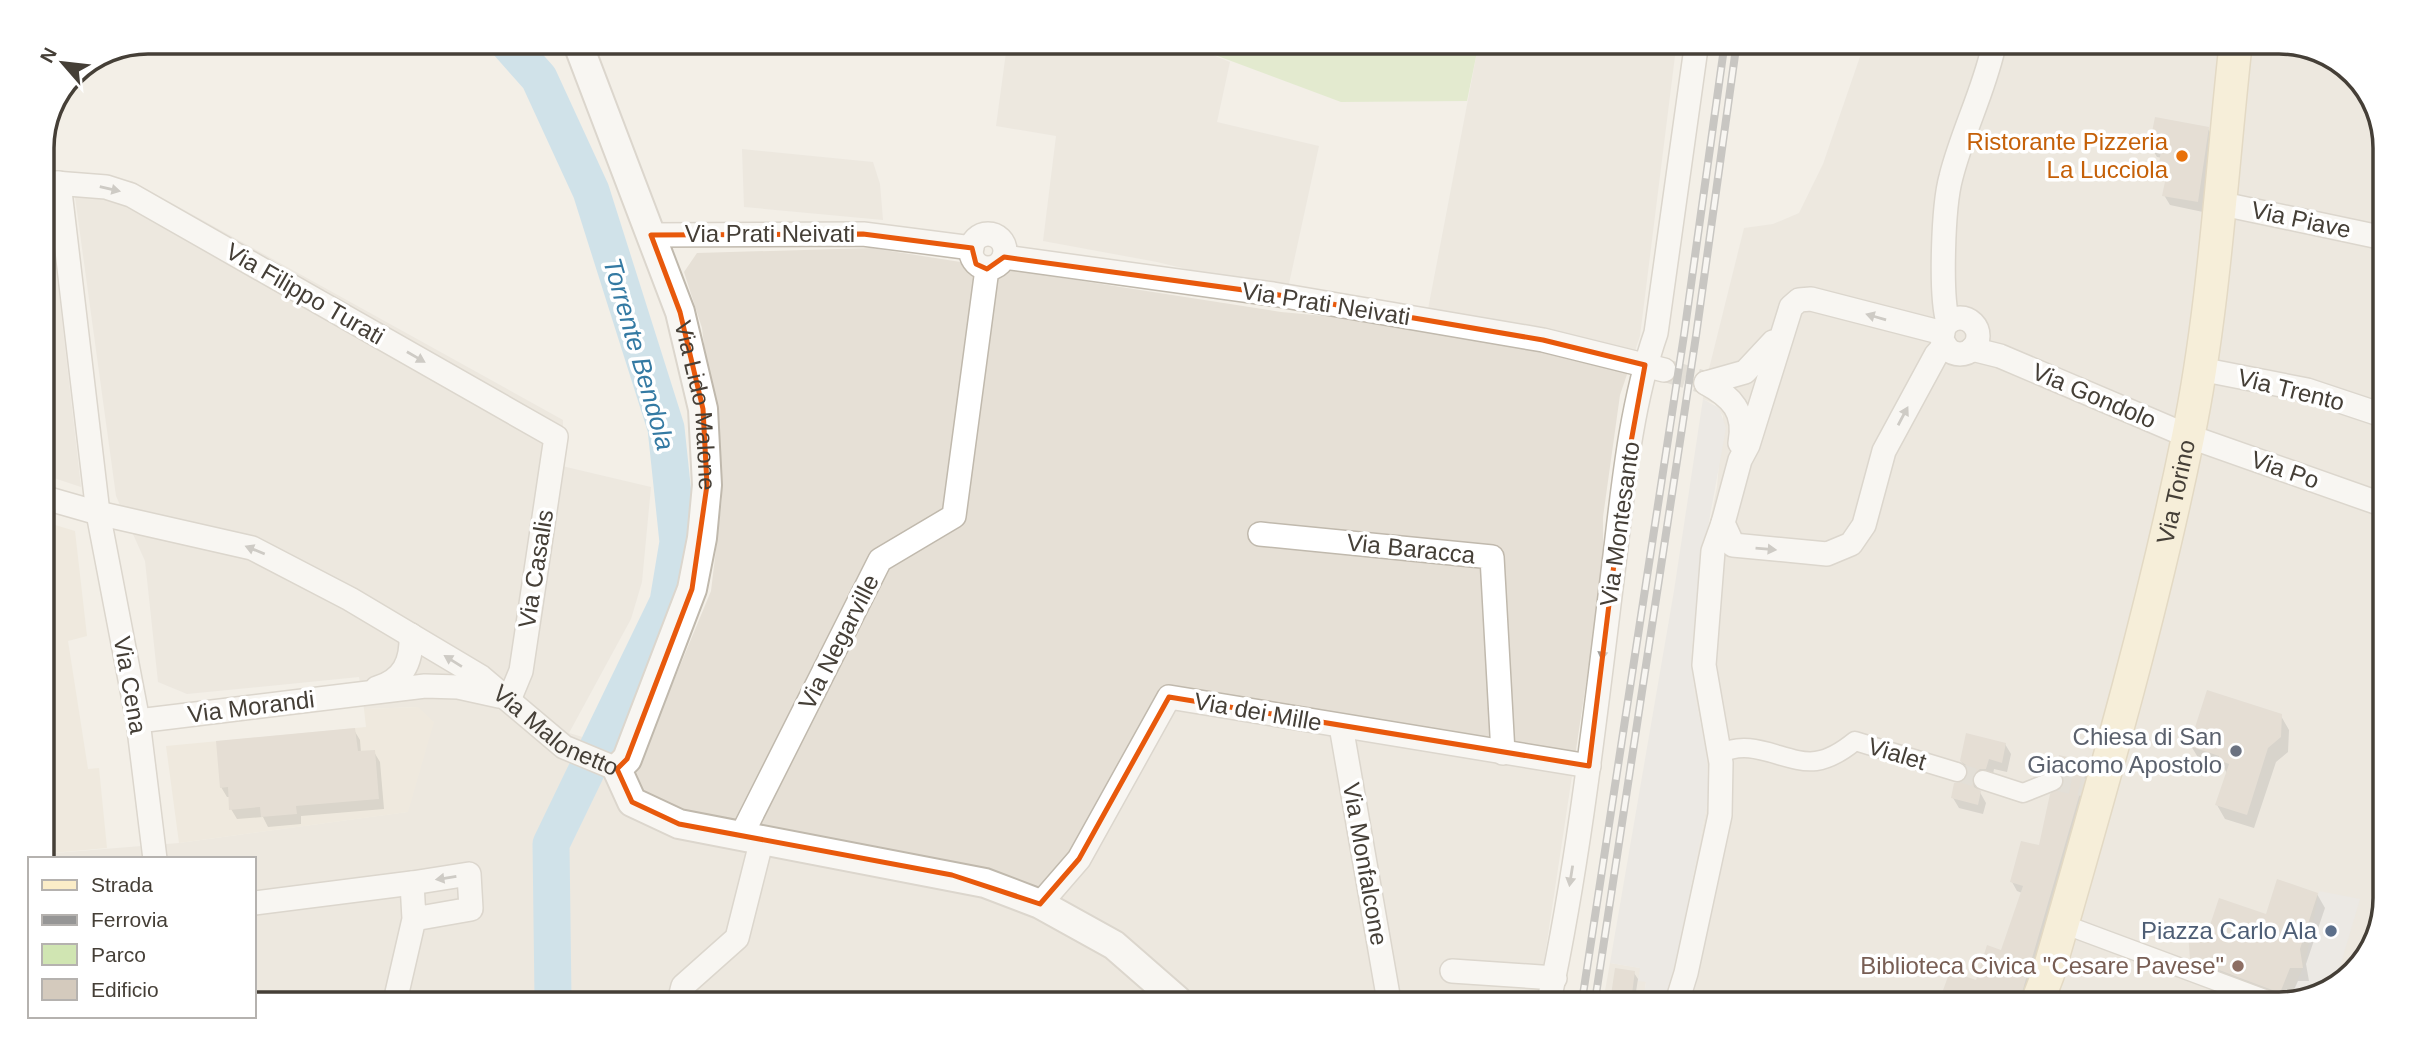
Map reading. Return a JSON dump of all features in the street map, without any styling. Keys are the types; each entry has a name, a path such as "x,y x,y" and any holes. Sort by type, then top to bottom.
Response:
{"main road":[{"name":"Via Torino","path":"2041,992 2063,924 2093,790 2132,684 2188,436 2200,369 2235,54"}],"street":[{"name":"Via Lido Malone","path":"582,54 680,312 703,409 707,485 702,538 692,589 627,759 612,766"},
{"name":"Via Montesanto","path":"1551,992 1589,766 1625,475 1654,368 1656,332 1695,54"},
{"name":"Via Gondolo","path":"1992,54 1985,87 1950,178 1942,288 1959,334 2000,356 2188,436"},
{"name":"Via Filippo Turati","path":"54,183 106,187 131,195 556,437"},
{"name":"Via Piave","path":"2218,203 2373,236"},
{"name":"Via Cena","path":"54,210 98,513 138,721 155,857"},
{"name":"Via Prati Neivati","path":"651,235 863,234 972,248"},
{"path":"993,235 1002,241 996,263 973,259 972,248 982,236 993,235"},
{"name":"Via Prati Neivati","path":"996,263 1353,307 1544,340 1654,368"},
{"name":"Via Negarville","path":"752,838 880,560 954,516 996,263"},
{"path":"1680,992 1720,815 1720,754 1704,664 1705,630 1718,529 1723,523 1740,460 1748,445 1791,307 1799,300 1811,299 1959,334"},
{"path":"1740,460 1741,416 1729,397 1706,383 1745,372 1764,355 1783,328"},
{"path":"1714,560 1721,550 1733,545 1827,554 1851,544 1864,525 1884,451 1936,355 1959,334"},
{"name":"Via Trento","path":"2200,369 2307,390 2373,412"},
{"name":"Via Po","path":"2188,436 2373,501"},
{"name":"Via Casalis","path":"509,700 521,671 556,437"},
{"name":"Via Malonetto","path":"54,500 252,548 411,635 481,677 564,747 612,766 632,802 679,824 952,875 1040,904 1114,945 1168,992"},
{"path":"1723,523 1733,545"},
{"name":"Via Baracca","path":"1260,534 1492,557 1503,752"},
{"name":"Via Morandi","path":"364,692 387,685 401,675 412,655 411,635"},
{"name":"Via Morandi","path":"138,721 425,686 458,687 509,700"},
{"name":"Via dei Mille","path":"1040,904 1079,859 1169,697 1589,766"},
{"name":"Via Monfalcone","path":"1341,726 1387,992"},
{"name":"Vialet","path":"1720,754 1734,747 1815,761 1842,751 1855,741 1957,772"},
{"path":"1983,780 2023,793 2053,781"},
{"path":"682,992 683,986 737,938 752,838"},
{"path":"256,903 469,874 471,909 414,919"},
{"path":"397,992 414,919 412,883"},
{"path":"2063,924 2246,992"},
{"path":"1452,971 1555,978"}],"highlighted area":[{"path":"863,234 972,248 976,264 987,269 1004,257 1273,294 1543,340 1645,365 1625,475 1589,766 1169,697 1079,859 1040,904 952,875 679,824 632,802 617,769 627,759 692,589 707,485 703,409 680,312 651,235"}],"shaded area":[{"path":"1006,54 1210,54 1230,62 1217,122 1319,146 1287,293 1157,262 1043,241 1056,136 996,126"},
{"path":"1477,54 1675,54 1640,336 1620,395 1603,517 1603,571 1539,992 256,992 256,857 54,857 54,853 179,843 407,812 418,707 364,709 359,677 187,694 158,682 145,561 116,496 72,175 132,181 563,420 562,466 651,487 642,582 631,619 569,733 643,755 711,591 722,499 702,328 684,272 697,253 871,248 1281,312 1425,325"},
{"path":"1861,54 2279,54 2315,61 2336,74 2357,96 2368,118 2373,142 2373,898 2366,934 2349,960 2331,976 2303,989 2279,992 1668,992 1709,795 1706,749 1695,696 1691,656 1702,560 1717,487 1723,416 1715,404 1703,399 1704,389 1744,228 1773,224 1799,213 1823,164"},
{"path":"742,149 873,162 880,184 883,220 744,207"},
{"path":"54,251 81,487 54,478"},
{"path":"1703,399 1719,408 1726,428 1702,560 1691,656 1695,696 1706,749 1709,795 1668,992 1644,992 1646,982 1638,981 1640,968 1610,963 1674,591"},
{"path":"54,525 75,531 87,636 68,641 88,769 99,768 107,848 54,853"},
{"path":"418,707 434,722 408,812 179,843 166,746 366,727 364,709"},
{"name":"Piazza Carlo Ala","path":"2319,891 2360,899 2339,969 2315,985 2292,991 2305,964"},
{"path":"1610,963 1641,968 1646,982 1644,992 1605,992"}],"green space":[{"path":"1212,54 1477,54 1467,101 1341,102"}],"building":[{"path":"2155,117 2209,127 2198,202 2162,196 2167,172 2158,170 2161,150 2149,147"},
{"name":"Chiesa di San Giacomo Apostolo","path":"2207,690 2282,714 2281,737 2268,748 2247,815 2215,805 2229,764 2218,760 2219,756 2189,746"},
{"path":"355,728 358,751 375,750 379,799 296,806 297,814 261,817 260,807 229,810 228,787 220,788 216,741"},
{"path":"1966,733 2006,743 2002,763 1989,759 1986,769 1980,769 1972,776 1974,787 1981,791 1978,805 1951,798 1954,783 1964,781 1968,775 1966,765 1960,761"},
{"path":"2059,755 2089,762 2022,992 1942,992 1950,971 1976,980 1987,945 2001,950 2023,886 2010,882 2021,841 2039,845 2050,794 2064,783 2063,776 2055,770"},
{"path":"2277,879 2318,893 2300,949 2303,968 2290,968 2280,992 2190,959 2187,921 2209,928 2219,898 2266,914"},
{"path":"1615,968 1635,971 1632,992 1611,992"}],"waterway":[{"name":"Torrente Bendola","path":"518,54 539,78 591,191 666,428 678,542 668,602 551,844 553,992"}],"tunnel":[{"path":"1664,370 1706,383"},
{"path":"1957,772 1983,780"},
{"path":"2053,781 2087,788"}],"railway":[{"path":"1583,992 1684,335 1723,54"},
{"path":"1596,992 1696,336 1735,54"}],"place":[{"name":"Ristorante Pizzeria La Lucciola","path":"2182,156"},
{"name":"Chiesa di San Giacomo Apostolo","path":"2236,751"},
{"name":"Piazza Carlo Ala","path":"2331,931"},
{"name":"Biblioteca Civica \"Cesare Pavese\"","path":"2238,966"}]}
